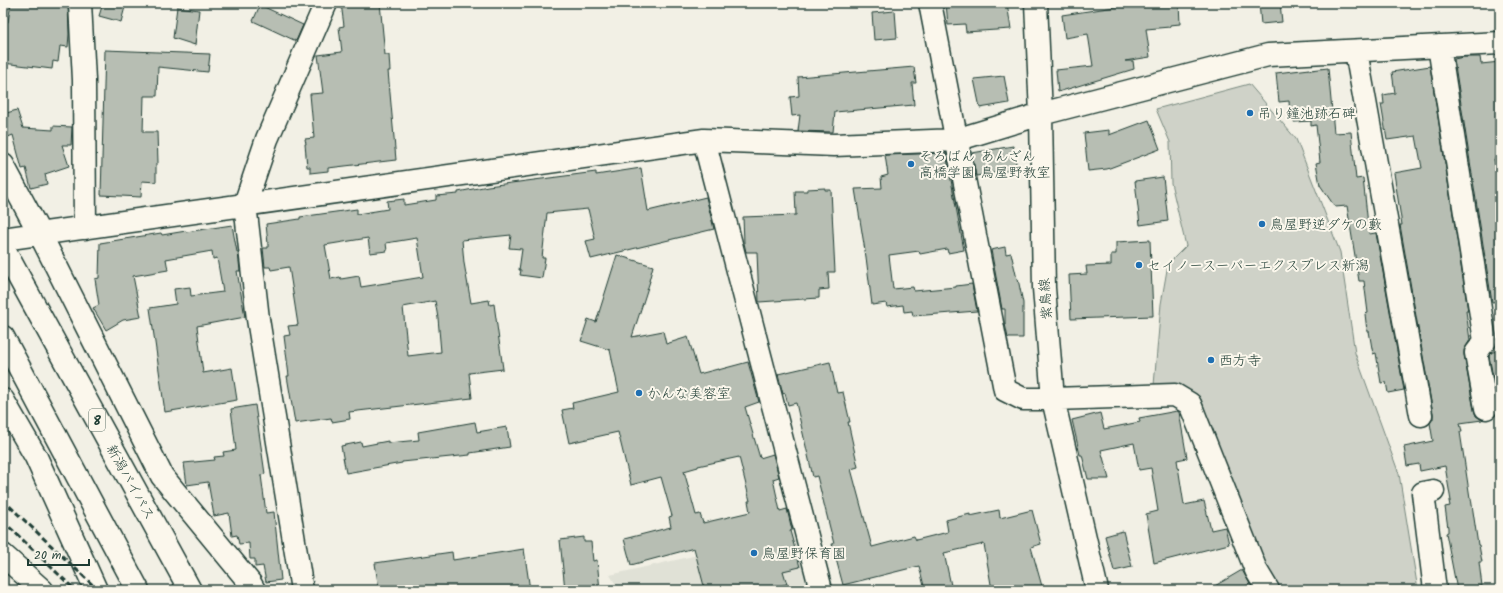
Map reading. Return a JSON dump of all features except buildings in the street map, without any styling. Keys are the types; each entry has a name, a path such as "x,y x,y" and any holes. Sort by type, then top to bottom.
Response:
{"main road":[{"path":"80,3 84,80 85,228"},
{"path":"302,590 258,319 245,204 267,139 326,3"},
{"path":"930,3 1005,390 1023,398 1053,399 1176,395 1190,404 1256,570 1268,590"},
{"name":"紫鳥線","path":"1036,3 1041,114 1044,288 1053,399 1096,590"},
{"path":"4,246 40,234 704,140 834,145 956,140 1041,114 1268,55 1500,43"},
{"path":"1439,46 1485,341 1476,353 1486,408"},
{"path":"1356,51 1421,415"},
{"path":"704,140 821,590"},
{"path":"3,165 40,234 162,476 250,582 254,590"},
{"name":"新潟バイパス","path":"4,246 190,590"},
{"path":"3,337 138,590"},
{"path":"3,400 36,457 96,590"},
{"path":"1433,491 1423,493 1435,590"},
{"path":"3,554 42,590"}],"shaded area":[{"path":"1249,84 1296,139 1340,252 1355,353 1399,474 1418,590 1280,590 1249,532 1201,399 1181,386 1154,385 1161,304 1168,264 1186,246 1171,183 1170,142 1156,109"},
{"name":"鳥屋野保育園","path":"798,532 815,590 619,590 610,575"}],"railway":[{"path":"3,500 98,590"},
{"path":"3,521 75,590"}],"place":[{"name":"吊り鐘池跡石碑","path":"1250,113"},
{"name":"そろばん あんざん 高橋学園 鳥屋野教室","path":"911,164"},
{"name":"鳥屋野逆ダケの藪","path":"1262,224"},
{"name":"セイノースーパーエクスプレス新潟","path":"1139,265"},
{"name":"西方寺","path":"1211,360"},
{"name":"かんな美容室","path":"639,393"},
{"name":"鳥屋野保育園","path":"754,553"}]}
